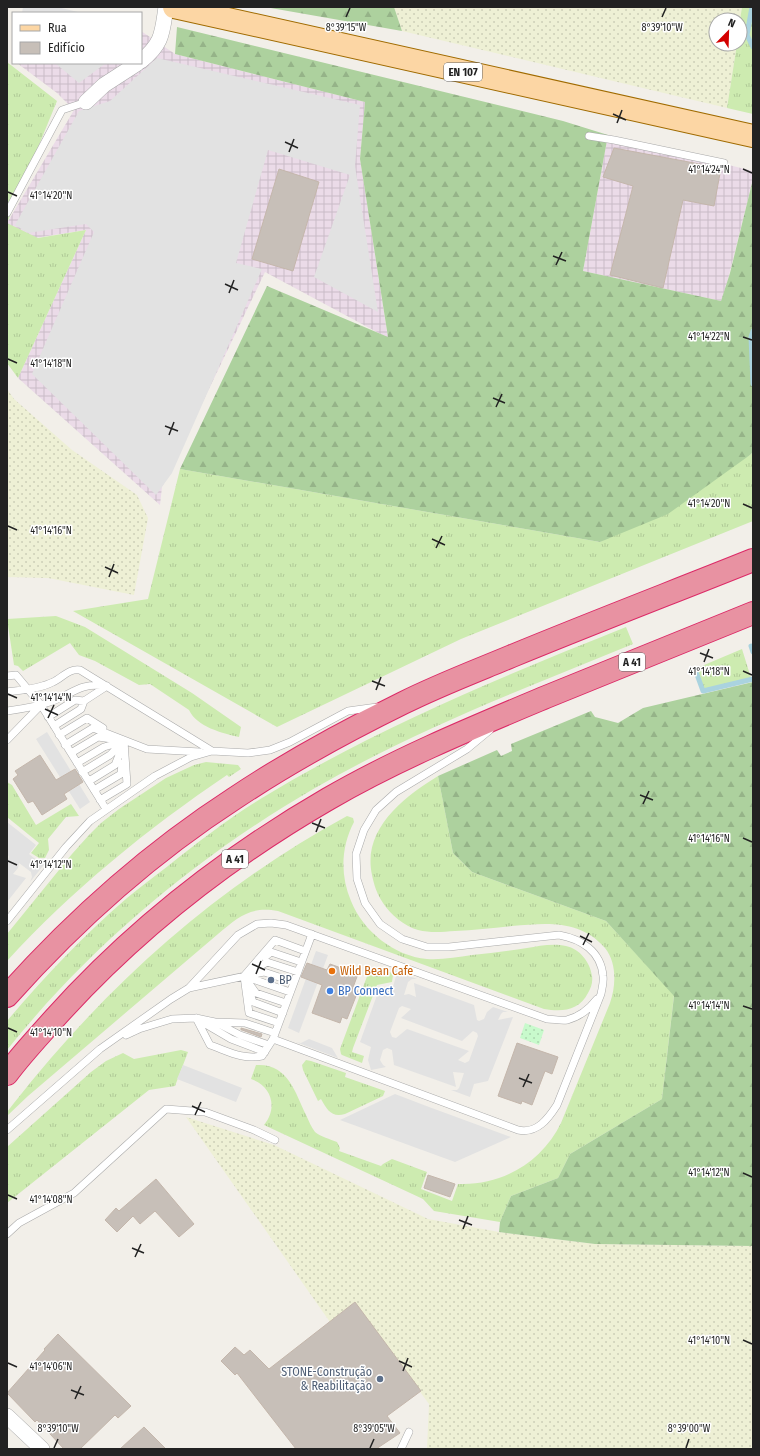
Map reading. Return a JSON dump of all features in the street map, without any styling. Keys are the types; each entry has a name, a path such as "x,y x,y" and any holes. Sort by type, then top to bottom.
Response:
{"highway":[{"path":"7,996 88,913 120,884 176,840 234,798 282,768 320,746 405,702 543,644 753,560"},
{"name":"A 41","path":"7,1074 43,1031 95,975 152,923 235,858 288,823 348,788 446,740 753,613"}],"main road":[{"name":"EN 107","path":"174,7 753,136"}],"street":[{"path":"142,60 152,52 162,36 166,7"},
{"path":"86,102 104,85 136,64"},
{"path":"7,1416 42,1449"}],"lane":[{"path":"7,214 62,110 86,102"},
{"path":"589,136 724,163"},
{"path":"7,692 28,690 52,683 75,669 80,670 212,751"},
{"path":"7,676 16,675 41,705 106,809"},
{"path":"7,711 51,702 86,686 107,686"},
{"path":"54,726 81,709 84,701 107,686"},
{"path":"48,717 75,700 84,701"},
{"path":"65,744 93,728 147,749 248,753 270,750 290,742 348,711 405,702"},
{"path":"7,740 41,705"},
{"path":"100,1049 139,1029 172,1019 196,1018 215,1022 245,1022 272,1039 496,1123 526,1132 543,1124 558,1105 601,994 603,976 598,958 585,944 572,937 559,935 547,935 450,947 427,947 402,939 380,924 365,903 357,879 356,854 364,830 376,810 396,792 467,749 511,712"},
{"path":"60,735 87,718 124,741"},
{"path":"71,753 98,737 124,741"},
{"path":"77,763 104,746 124,741"},
{"path":"82,772 110,756 124,741"},
{"path":"88,782 115,765 124,741"},
{"path":"94,790 121,774 124,741"},
{"path":"100,800 127,784 124,741"},
{"path":"7,921 66,847 90,821 172,766 191,757 212,751"},
{"path":"7,1130 100,1049 189,988 238,935 257,924 271,923 286,925 547,1019 567,1020 572,1018 582,1013 592,1005 601,994"},
{"path":"196,1018 210,1044 244,1058 262,1056 279,1023 312,934"},
{"path":"279,1023 249,1013 244,976 275,940 305,951"},
{"path":"244,976 271,952 301,962"},
{"path":"244,976 267,962 298,972"},
{"path":"189,988 264,972 294,982"},
{"path":"244,976 290,992"},
{"path":"244,976 256,992 286,1003"},
{"path":"244,976 252,1002 283,1013"},
{"path":"196,1018 231,1039 265,1052"},
{"path":"215,1022 240,1035 272,1039"},
{"path":"7,1234 19,1223 74,1193 166,1109 205,1112 254,1130 275,1140"},
{"path":"401,1449 409,1432"}],"shaded area":[{"path":"23,7 57,7 78,12 22,12"},
{"path":"142,32 175,54 365,102 360,159 388,338 265,272 162,487 160,505 18,378 86,230 28,239 7,223 74,110 57,93 18,64 142,64"},
{"path":"157,58 360,105 355,166 378,312 314,277 350,175 268,150 236,263 262,269 172,473 156,495 32,374 94,232 86,224 28,233 15,225 79,111 110,101"},
{"path":"56,64 105,64 79,83"},
{"path":"608,135 753,171 753,179 727,283 721,301 583,271"},
{"path":"47,732 90,802 80,809 36,739"},
{"path":"7,822 36,845 29,854 39,862 47,861 30,882 32,877 31,872 19,863 18,868 13,874 26,878 7,902 7,862 9,857 7,853"},
{"path":"316,951 328,955 299,1033 288,1028"},
{"path":"391,969 417,979 412,979 408,982 404,995 409,994 416,997 414,983 474,1005 477,1020 479,1021 484,1019 487,1012 493,1007 508,1012 503,1012 498,1020 513,1017 488,1081 474,1084 470,1097 451,1090 457,1090 459,1088 464,1073 453,1072 456,1087 394,1065 392,1050 387,1048 383,1050 380,1060 386,1067 371,1070 368,1060 371,1047 360,1042 380,987 392,991 396,976 395,972","holes":["402,1006 411,1009 401,1018 462,1041 473,1031 477,1033 478,1036 469,1061 465,1063 458,1060 469,1051 407,1029 396,1038 392,1037 390,1032 399,1008"]},
{"path":"309,1039 332,1048 338,1058 296,1042 301,1043"},
{"path":"183,1065 242,1088 236,1102 177,1079"},
{"path":"395,1094 511,1137 455,1162 340,1120"}],"green space":[{"path":"265,7 394,7 402,31"},
{"path":"394,7 742,7 741,12 708,12 708,52 736,52 727,108 402,31"},
{"path":"742,7 753,7 753,114 727,108 736,52 748,52 748,12 741,12"},
{"path":"177,27 563,121 608,135 583,271 721,301 730,273 753,179 753,452 668,514 600,542 180,469 267,286 388,337 360,159 365,102 175,54"},
{"path":"7,62 57,101 7,223"},
{"path":"7,223 38,238 86,230 18,378 7,363"},
{"path":"7,389 14,399 72,450 137,495 148,518 134,595 48,578 7,577"},
{"path":"753,452 753,521 461,639 277,727 73,611 148,599 180,469 600,542"},
{"path":"56,616 85,627 192,693 241,727 239,737 204,725 193,716 189,710 150,684 139,685 95,661 79,655 70,643 23,671 18,666 14,665 7,619"},
{"path":"626,627 633,644 471,711 392,747 315,788 272,814 229,843 149,905 111,938 40,1011 7,1050 7,1021 35,988 65,957 95,927 132,894 202,839 238,814 262,798 306,773 395,726 486,685"},
{"path":"742,649 751,678 704,689 697,668"},
{"path":"753,682 753,1246 595,1244 499,1232 500,1222 511,1196 558,1178 570,1154 662,1099 674,996 606,921 472,872 453,853 438,776 497,750 501,756 512,751 511,744 591,711 595,717 618,723 643,708"},
{"path":"206,762 238,765 241,769 229,777 227,775 139,839 84,885 7,961 7,934 72,854 101,823 119,809 166,778 194,765"},
{"path":"438,776 453,853 472,872 606,921 674,995 662,1099 570,1154 558,1178 511,1196 500,1222 434,1211 423,1199 264,1125 271,1112 271,1098 264,1087 251,1079 256,1065 276,1069 283,1074 294,1089 315,1132 323,1137 337,1142 340,1148 339,1151 381,1166 392,1159 427,1172 421,1189 452,1201 458,1184 474,1184 505,1176 532,1160 553,1137 561,1123 610,1003 614,982 612,961 605,948 595,939 585,932 562,925 537,924 462,931 427,932 408,926 398,920 390,912 379,896 372,875 371,858 373,843 388,816 412,794"},
{"path":"7,782 12,785 36,825 71,804 79,816 66,817 48,839 49,850 45,858 39,858 31,853 39,843 7,817"},
{"path":"347,816 353,818 354,822 346,841 344,851 344,871 347,891 356,912 363,922 381,940 403,953 427,959 450,958 546,945 566,946 576,950 584,957 591,971 592,985 584,999 580,1004 569,1009 544,1009 278,911 260,910 245,914 225,928 28,1096 7,1116 7,1112 49,1060 86,1019 125,979 166,942 208,907 253,874 299,844"},
{"path":"375,967 390,972 393,975 392,982 377,985 353,1048 352,1052 364,1056 362,1063 342,1055 340,1049 369,971"},
{"path":"525,1023 544,1030 539,1045 520,1038"},
{"path":"181,1050 188,1052 175,1086 149,1090 7,1203 7,1147 91,1072 106,1061 123,1053 134,1059"},
{"path":"306,1060 346,1073 345,1077 385,1091 383,1096 345,1114 333,1114 325,1107 321,1099 318,1101 303,1070 302,1065"},
{"path":"186,1117 274,1145 428,1219 499,1232 595,1244 753,1246 753,1449 427,1449 429,1404 355,1303 330,1322"}],"building":[{"path":"614,148 721,168 714,206 683,200 663,288 610,275 633,186 603,177"},
{"path":"279,169 319,182 293,271 252,259"},
{"path":"40,755 56,780 75,769 83,782 64,794 67,799 42,815 33,801 28,803 13,779 18,775 15,771"},
{"path":"307,963 327,970 330,964 358,974 352,990 358,991 347,1019 342,1017 340,1023 312,1013 322,985 301,977"},
{"path":"241,1028 262,1034 261,1037 241,1030"},
{"path":"517,1043 558,1057 552,1074 545,1071 532,1105 522,1101 521,1104 498,1096"},
{"path":"428,1175 455,1184 450,1197 424,1188"},
{"path":"156,1179 194,1224 179,1237 155,1211 140,1224 133,1216 117,1232 105,1220 116,1208 119,1211"},
{"path":"355,1302 421,1391 387,1416 400,1433 376,1449 296,1449 237,1373 235,1375 221,1361 235,1347 244,1355 250,1350 269,1369"},
{"path":"58,1334 131,1406 118,1418 115,1415 80,1449 64,1449 37,1420 35,1422 7,1393"},
{"path":"144,1427 166,1449 120,1449"}],"waterway":[{"path":"752,7 747,35 753,47"},
{"path":"753,331 751,337 753,384"},
{"path":"751,646 753,652"},
{"path":"695,669 703,691 753,679"}],"place":[{"name":"Wild Bean Cafe","path":"332,971"},
{"name":"BP","path":"271,980"},
{"name":"BP Connect","path":"330,991"},
{"name":"STONE-Construção & Reabilitação","path":"380,1379"}]}
